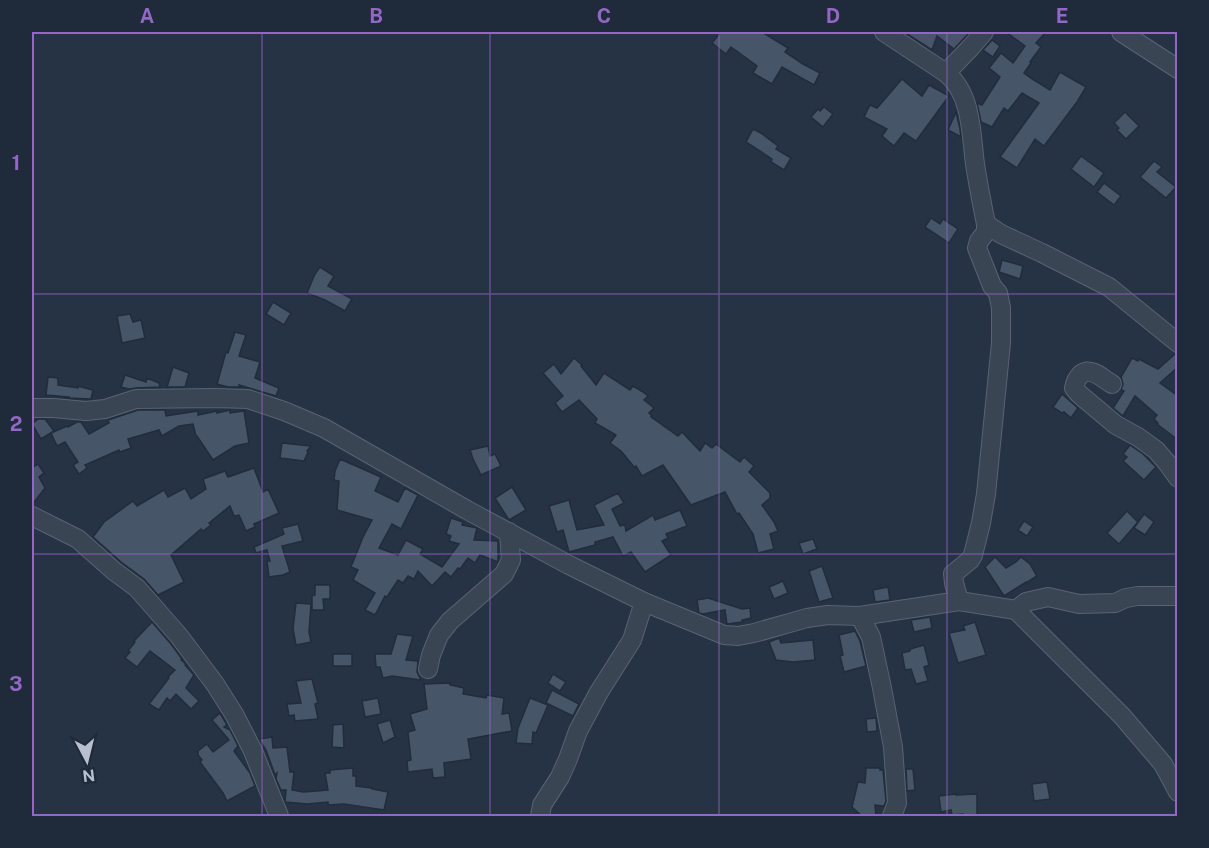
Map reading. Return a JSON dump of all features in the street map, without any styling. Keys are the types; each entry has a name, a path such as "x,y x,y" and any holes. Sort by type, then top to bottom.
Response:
{"street":[{"path":"946,73 984,32"},
{"path":"1120,32 1178,69"},
{"path":"891,33 955,80 960,88 971,123 975,165 986,224 986,232 977,248 992,286 998,293 1001,308 1001,343 984,504 973,555 953,574 959,601"},
{"path":"986,224 1001,234 1108,287 1178,343"},
{"path":"1112,384 1088,371 1082,373 1075,382 1074,388 1116,425 1138,436 1156,450 1178,478"},
{"path":"32,408 86,411 105,409 136,399 248,399 324,428 569,565 644,602 724,635 738,636 754,633 828,615 860,616 959,601 1016,609 1122,716 1163,764 1178,792"},
{"path":"32,516 78,538 114,571 137,588 179,636 234,714 253,751 279,816"},
{"path":"428,669 439,635 444,628 504,574 511,560 509,532"},
{"path":"1016,609 1026,602 1048,597 1079,604 1115,603 1138,596 1178,596"},
{"path":"540,816 542,805 560,777 578,731 599,692 632,640 644,602"},
{"path":"860,616 870,638 893,747 897,803 892,816"}],"building":[{"path":"721,32 762,32 788,48 785,52 820,73 814,85 782,67 772,84 753,73 757,66 731,47 726,54 712,43"},
{"path":"904,32 970,32 954,49 937,36 932,50"},
{"path":"1006,32 1046,32 1036,43 1041,47 1024,73 1032,79 1050,90 1060,72 1086,87 1044,146 1035,139 1017,168 1000,157 1039,103 1022,93 1008,111 1004,108 992,127 981,122 977,103 982,105 1000,77 989,68 1001,53 1013,63 1025,46"},
{"path":"992,40 1000,46 993,57 983,50"},
{"path":"902,79 922,96 929,85 949,96 916,141 904,133 894,146 882,136 887,129 864,117 870,105 877,108"},
{"path":"824,107 833,114 823,127 811,117 818,109 820,111"},
{"path":"956,112 960,129 961,137 948,130"},
{"path":"1125,112 1139,126 1126,139 1114,123"},
{"path":"753,129 778,146 776,149 791,158 784,170 746,142"},
{"path":"1081,156 1104,173 1094,187 1071,169"},
{"path":"1154,161 1162,167 1157,172 1176,187 1166,198 1140,177"},
{"path":"1104,183 1121,196 1114,205 1097,192"},
{"path":"931,218 940,224 943,219 958,229 949,243 925,227"},
{"path":"1002,260 1023,266 1020,279 999,272"},
{"path":"320,267 334,276 328,286 352,299 345,311 307,293"},
{"path":"273,302 291,313 284,325 266,314"},
{"path":"130,314 133,322 141,320 145,338 122,343 117,316"},
{"path":"235,332 246,335 239,356 260,362 255,378 279,388 276,396 239,385 240,387 228,387 217,384 226,352 228,353"},
{"path":"1178,354 1178,367 1160,383 1178,396 1178,440 1157,424 1154,419 1157,415 1135,396 1123,416 1113,408 1124,391 1121,390 1123,384 1121,377 1132,358 1138,361 1139,359 1158,369"},
{"path":"574,358 596,385 604,373 630,390 633,386 643,392 648,396 644,400 654,408 649,413 651,417 678,436 682,432 700,451 705,443 712,448 716,444 740,462 744,457 754,466 749,472 770,493 770,498 762,505 778,531 770,534 774,549 758,553 753,534 739,513 737,514 725,492 691,505 663,465 642,476 636,466 635,468 621,451 610,443 616,435 595,423 597,419 579,400 562,412 555,403 563,396 543,373 554,364 561,374"},
{"path":"173,367 189,373 185,387 167,387"},
{"path":"125,375 146,382 147,378 159,383 160,387 129,389 121,387"},
{"path":"48,377 58,378 58,385 78,388 78,386 93,390 91,399 46,395"},
{"path":"1062,394 1078,408 1071,418 1053,407"},
{"path":"138,410 165,410 166,416 198,411 198,415 217,411 217,413 230,410 230,413 244,411 249,443 235,446 213,460 196,436 193,424 179,426 162,436 159,430 128,439 131,448 120,452 119,450 85,465 87,468 79,474 73,465 78,462 65,442 57,446 51,433 81,422 89,434 109,423 108,420"},
{"path":"38,419 45,419 54,431 41,439 32,424"},
{"path":"282,443 311,446 304,461 280,458"},
{"path":"1130,445 1156,467 1144,480 1123,461 1127,457 1123,454"},
{"path":"488,446 490,456 495,454 501,466 481,475 470,450"},
{"path":"340,459 381,477 375,491 398,502 405,488 418,495 401,529 392,524 379,548 398,555 406,540 423,549 420,554 442,567 459,544 449,541 451,536 446,534 451,518 463,522 462,525 477,528 474,540 498,541 498,562 480,555 475,563 468,558 451,577 445,572 432,586 418,571 414,579 408,576 403,583 398,580 387,597 385,596 375,615 365,610 375,593 353,580 358,570 351,567 372,520 337,510 339,481 334,480"},
{"path":"32,464 33,467 38,464 44,473 39,477 45,488 32,505"},
{"path":"254,468 263,492 268,489 279,513 254,524 255,527 246,531 239,515 234,516 230,506 209,523 211,525 203,531 201,529 171,555 184,582 158,595 144,579 93,537 104,522 133,501 137,506 164,490 168,497 185,488 191,499 206,489 203,479 225,471 228,477"},
{"path":"512,487 526,510 509,520 495,498"},
{"path":"618,493 624,503 612,509 620,526 625,525 626,531 653,515 655,520 680,510 687,526 666,534 668,538 662,541 671,555 645,572 631,552 623,556 613,537 569,552 563,530 557,532 549,506 569,500 577,530 604,525 594,505"},
{"path":"1127,511 1138,522 1119,544 1107,533"},
{"path":"1144,514 1154,522 1145,535 1134,528"},
{"path":"1024,521 1033,527 1027,536 1018,530"},
{"path":"298,524 303,541 282,546 290,572 269,577 267,561 270,561 267,550 256,553 254,547 284,534 282,528"},
{"path":"813,539 817,549 803,554 799,543"},
{"path":"995,557 1006,568 1021,557 1030,564 1037,576 1004,596 985,567"},
{"path":"822,566 833,598 819,602 809,571"},
{"path":"783,581 788,593 774,599 769,587"},
{"path":"315,585 330,585 330,599 323,599 324,610 312,610"},
{"path":"888,587 890,600 875,602 873,590"},
{"path":"708,598 742,609 750,608 751,618 727,624 725,610 699,613 697,600"},
{"path":"296,603 311,604 309,632 311,642 296,645 293,629"},
{"path":"930,617 932,628 914,632 911,620"},
{"path":"152,622 194,675 186,688 199,701 191,709 176,694 170,701 167,698 159,710 149,704 175,670 150,651 137,667 125,658 134,641"},
{"path":"975,622 986,655 958,663 949,633 965,630 963,626"},
{"path":"855,631 866,666 844,672 840,656 843,655 839,635"},
{"path":"397,634 413,636 406,660 418,661 417,672 421,680 392,676 383,678 380,667 376,667 375,654 391,654"},
{"path":"779,638 781,643 813,640 815,660 793,662 776,660 769,642"},
{"path":"924,645 929,665 924,667 928,681 916,684 911,669 905,670 902,653"},
{"path":"333,654 352,654 352,666 333,666"},
{"path":"553,674 566,682 560,691 548,683"},
{"path":"312,679 318,703 315,704 318,719 295,721 294,715 289,716 287,704 301,703 296,681"},
{"path":"450,683 450,685 464,688 463,694 504,698 502,714 509,713 512,731 468,739 471,759 444,763 445,777 433,778 432,769 408,772 407,761 411,760 408,732 415,730 410,714 427,709 424,684"},
{"path":"552,690 579,704 573,716 546,703"},
{"path":"378,698 381,714 365,717 362,701"},
{"path":"530,698 548,705 536,733 533,732 532,744 516,743 518,728"},
{"path":"220,713 227,725 224,727 230,730 238,746 234,751 250,773 255,786 227,801 200,762 202,760 198,755 198,751 207,744 213,752 229,740 212,720"},
{"path":"876,718 877,731 867,732 866,719"},
{"path":"390,720 395,737 383,743 377,724"},
{"path":"343,724 344,748 332,747 333,725"},
{"path":"272,737 273,748 287,747 290,772 294,772 292,790 303,792 328,790 325,773 330,773 330,770 353,768 356,786 388,792 384,810 344,804 328,805 328,802 307,804 285,802 286,790 281,790 276,779 277,773 275,775 266,750 259,739"},
{"path":"866,768 883,770 886,801 884,806 875,805 876,816 862,816 852,807 858,782 865,783"},
{"path":"906,769 913,769 915,790 907,791"},
{"path":"1047,782 1050,799 1034,801 1032,784"},
{"path":"977,794 977,816 952,815 951,810 941,812 939,796"}]}
